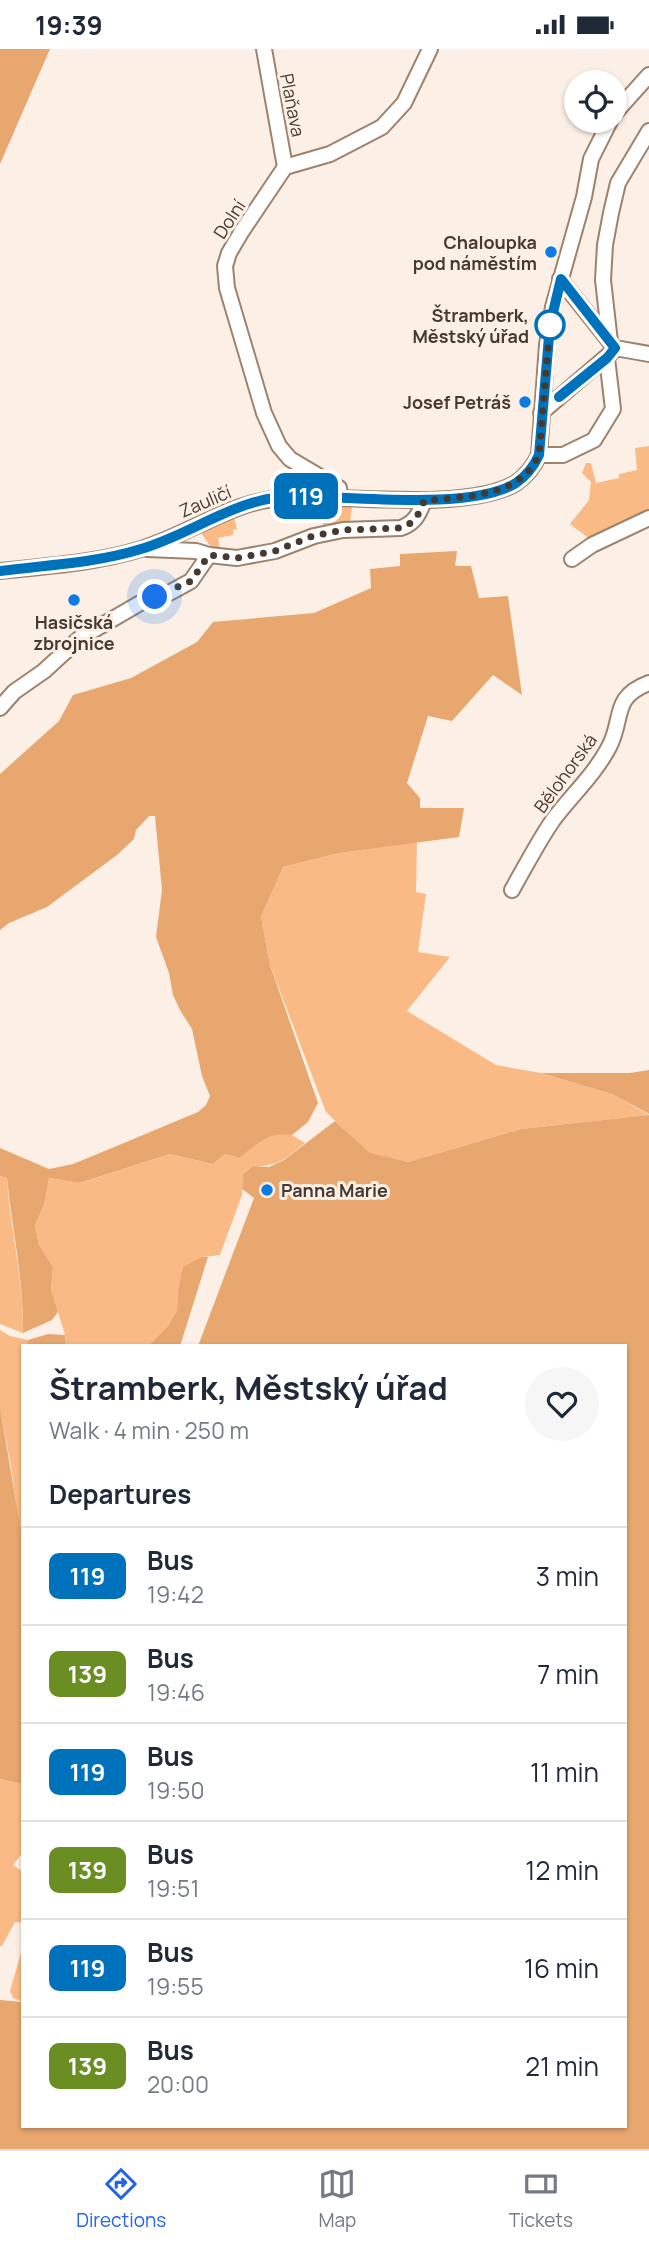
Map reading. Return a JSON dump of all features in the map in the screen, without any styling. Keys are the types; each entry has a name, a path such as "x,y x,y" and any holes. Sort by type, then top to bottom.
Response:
{"street":[{"name":"Plaňava","path":"264,49 285,167"},
{"path":"285,167 330,154 382,127 404,103 430,49"},
{"path":"627,100 649,75"},
{"path":"604,133 591,159 584,197 550,325 539,455 563,455 594,440 613,409 611,349 603,280 605,245 618,183 649,131"},
{"name":"Dolní","path":"285,167 229,253 225,266 225,281 264,413 279,446 289,459 339,488 340,496"},
{"path":"561,279 611,349 649,354"},
{"path":"541,413 611,349"},
{"name":"Zauličí","path":"0,571 79,562 142,549 240,505 292,496 424,501 480,494 507,487 535,465 539,455"},
{"path":"142,549 195,551 237,558 275,551 313,536 343,530 401,528 409,525 418,515 424,501"},
{"path":"572,559 592,545 649,518"},
{"path":"0,708 14,692 44,671 79,638 142,602 169,593 191,581 209,555"},
{"name":"Bělohorská","path":"512,890 553,821 603,759 611,743 619,707 628,694 648,683"}],"shaded area":[{"path":"0,49 50,49 0,164"},
{"path":"649,446 649,513 591,540 570,524 589,500 591,482 582,473 586,463 591,463 596,483 619,478 619,474 637,470 635,448"},
{"path":"322,505 352,506 350,523 323,525"},
{"path":"234,517 237,529 233,530 233,535 218,538 221,554 212,549 200,531"},
{"path":"457,551 455,566 471,566 479,598 508,596 522,695 493,675 452,721 428,716 407,783 420,798 420,808 464,808 459,837 339,853 283,867 261,917 270,965 318,1103 308,1122 292,1135 277,1135 264,1140 240,1158 225,1154 213,1164 170,1154 80,1183 49,1178 44,1205 35,1225 39,1245 53,1267 51,1289 58,1312 52,1320 23,1333 20,1275 7,1178 0,1176 0,1148 49,1169 73,1164 198,1112 206,1105 210,1096 202,1076 192,1029 173,995 169,973 156,937 162,890 155,816 149,816 136,830 134,839 117,855 47,907 9,923 0,930 0,774 59,721 73,695 131,678 197,642 213,622 314,613 371,588 370,569 400,566 400,554"},
{"path":"417,842 416,892 426,894 418,952 450,957 407,1011 496,1065 541,1073 612,1094 649,1115 521,1129 410,1162 370,1154 326,1112 270,965 261,917 283,867 339,853"},
{"path":"649,1070 649,1114 612,1094 541,1073 630,1073"},
{"path":"649,1115 649,2149 0,2149 0,2000 21,2002 21,2128 627,2128 627,1344 199,1344 254,1198 242,1189 243,1174 253,1166 269,1167 284,1160 335,1121 370,1153 409,1162 521,1129"},
{"path":"282,1133 292,1135 305,1143 281,1161 253,1166 243,1174 242,1195 220,1255 202,1257 178,1293 177,1310 168,1326 150,1344 66,1344 51,1289 53,1267 39,1245 35,1225 44,1205 49,1178 81,1183 170,1154 213,1164 225,1154 240,1158 260,1140"},
{"path":"0,1176 7,1178 23,1333 0,1324"},
{"path":"202,1257 208,1257 181,1344 150,1344 168,1326 177,1310 183,1267"},
{"path":"0,1330 10,1336 28,1340 28,1344 21,1344 21,1539 11,1466 0,1407"},
{"path":"48,1334 65,1335 66,1344 28,1344 28,1340"},
{"path":"0,1407 21,1532 21,1784 0,1779"},
{"path":"0,1779 21,1784 21,1855 13,1865 21,1871 21,1923 15,1922 0,1946"},
{"path":"21,1953 21,2001 13,1998 10,1991"}],"bus line":[{"name":"119","path":"0,571 79,562 142,549 240,505 267,500 292,496 340,496 424,501 480,494 517,482 535,465 539,455 550,325 561,279 615,348 607,358 559,397"}],"place":[{"name":"Chaloupka pod náměstím","path":"551,252"},
{"name":"Štramberk, Městský úřad","path":"550,325"},
{"name":"Josef Petráš","path":"525,402"},
{"name":"Hasičská zbrojnice","path":"74,600"},
{"name":"Panna Marie","path":"267,1190"}],"route":[{"path":"155,597 191,581 209,555 237,558 275,551 313,536 343,530 401,528 409,525 418,515 424,501 480,494 517,482 535,465 539,455 550,325"}]}
